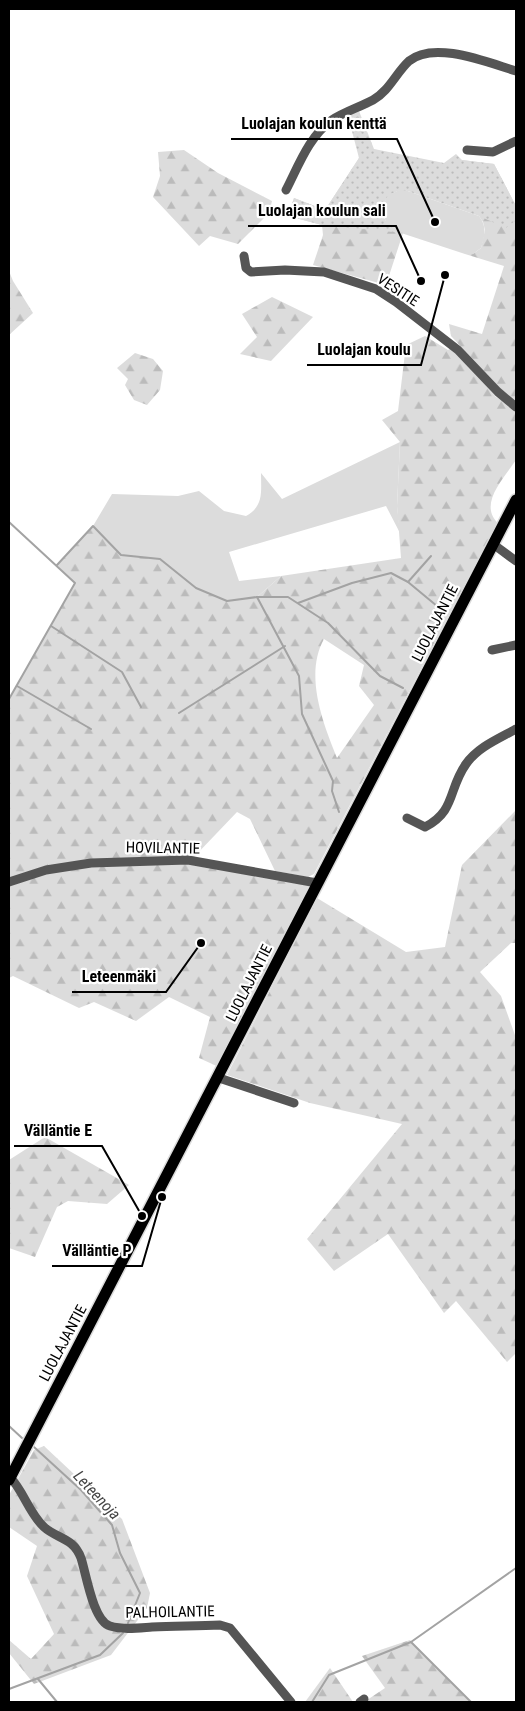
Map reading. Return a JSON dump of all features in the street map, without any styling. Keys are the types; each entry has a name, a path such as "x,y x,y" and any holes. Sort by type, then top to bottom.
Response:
{"main road":[{"name":"LUOLAJANTIE","path":"9,1479 219,1078 317,883 516,500"}],"street":[{"path":"286,190 309,145 330,121 374,99 387,88 411,60 421,55 449,53 516,71"},
{"path":"467,150 493,152 516,141"},
{"name":"VESITIE","path":"244,256 246,268 252,272 285,270 324,272 376,289 401,305 458,350 498,392 516,407"},
{"path":"493,544 516,561"},
{"path":"492,650 516,645"},
{"path":"407,818 416,825 425,827 434,823 444,814 458,778 475,753 516,730"},
{"name":"HOVILANTIE","path":"9,882 46,870 91,863 188,860 317,883"},
{"path":"219,1078 294,1104"},
{"name":"PALHOILANTIE","path":"9,1479 19,1486 27,1505 45,1528 68,1540 80,1556 89,1592 102,1621 109,1626 135,1629 220,1625 230,1628 291,1702"}],"green space":[{"path":"359,111 374,149 444,163 456,154 462,160 494,164 516,206 516,220 506,228 479,216 402,189 388,195 382,207 388,224 403,233 322,225 288,216 294,198 325,210 359,158 348,116"},
{"path":"184,150 218,173 272,201 269,213 238,244 210,236 199,246 153,197 160,176 158,152"},
{"path":"359,158 410,191 401,190 393,193 382,207 388,224 403,233 386,285 313,265 323,235 322,225 288,216 294,198 325,210"},
{"path":"462,160 494,164 516,206 516,401 502,390 451,336 449,324 482,334 504,266 465,254 473,254 481,248 485,230"},
{"path":"402,189 479,216 484,231 481,248 473,254 465,254 392,230 386,223 382,207 388,195"},
{"path":"9,271 33,313 9,335"},
{"path":"272,297 313,317 271,361 240,354 257,337 242,314"},
{"path":"425,336 448,350 453,347 496,397 516,410 517,457 500,483 492,500 491,509 493,517 499,524 476,563 314,874 308,877 275,871 250,819 237,812 194,857 130,858 9,878 9,699 75,583 57,565 93,526 121,555 160,559 196,588 227,601 257,597 281,576 401,558 397,506 400,442 382,420 398,411 406,345","holes":["324,639 364,665 359,686 374,705 337,758 321,714 316,683 318,653"]},
{"path":"135,353 153,359 163,371 160,390 147,405 134,400 125,385 128,379 117,368"},
{"path":"400,442 397,506 400,533 386,506 229,552 239,581 281,576 257,597 227,601 196,588 160,559 121,555 93,526 112,494 178,496 199,491 224,511 246,516 259,503 261,473 282,499"},
{"path":"516,810 516,943 511,943 480,972 501,996 516,1038 516,1353 507,1362 456,1301 444,1313 388,1234 334,1271 307,1239 402,1124 310,1103 227,1075 317,898 406,952 445,947 462,865"},
{"path":"191,863 311,886 221,1068 199,1058 210,1017 169,997 136,1021 94,1002 79,1008 13,976 9,978 9,885 47,872 91,865"},
{"path":"45,1137 129,1185 107,1204 68,1201 57,1207 35,1257 9,1248 9,1160"},
{"path":"44,1446 122,1519 150,1593 147,1608 111,1655 34,1684 9,1653 9,1640 31,1659 54,1634 27,1576 37,1546 9,1527 9,1495 34,1450"},
{"path":"410,1640 470,1702 364,1702 385,1688 362,1656"},
{"path":"330,1668 353,1702 305,1702"}],"waterway":[{"path":"9,522 75,583 9,699"},
{"path":"57,565 93,526 121,555 160,559 196,588 227,601 257,597 299,676 302,714 333,781 332,791 339,812"},
{"path":"298,603 352,583 391,573 408,582 431,556"},
{"path":"408,582 443,611"},
{"path":"257,597 288,597 328,623 380,676 403,688"},
{"path":"51,626 122,672 141,707"},
{"path":"179,713 285,646"},
{"path":"17,686 91,729"},
{"name":"Leteenoja","path":"9,1426 22,1438"},
{"name":"Leteenoja","path":"34,1447 81,1490 112,1525 120,1553 140,1593 128,1623"},
{"path":"312,1702 329,1675 411,1642 516,1568"},
{"name":"Leteenoja","path":"9,1689 100,1655 123,1633"},
{"path":"411,1642 471,1702"},
{"path":"38,1679 57,1702"}],"place":[{"name":"Luolajan koulun kenttä","path":"435,222"},
{"name":"Luolajan koulu","path":"445,275"},
{"name":"Luolajan koulun sali","path":"421,281"},
{"name":"Leteenmäki","path":"201,943"},
{"name":"Välläntie P","path":"162,1197"},
{"name":"Välläntie E","path":"142,1216"}]}
